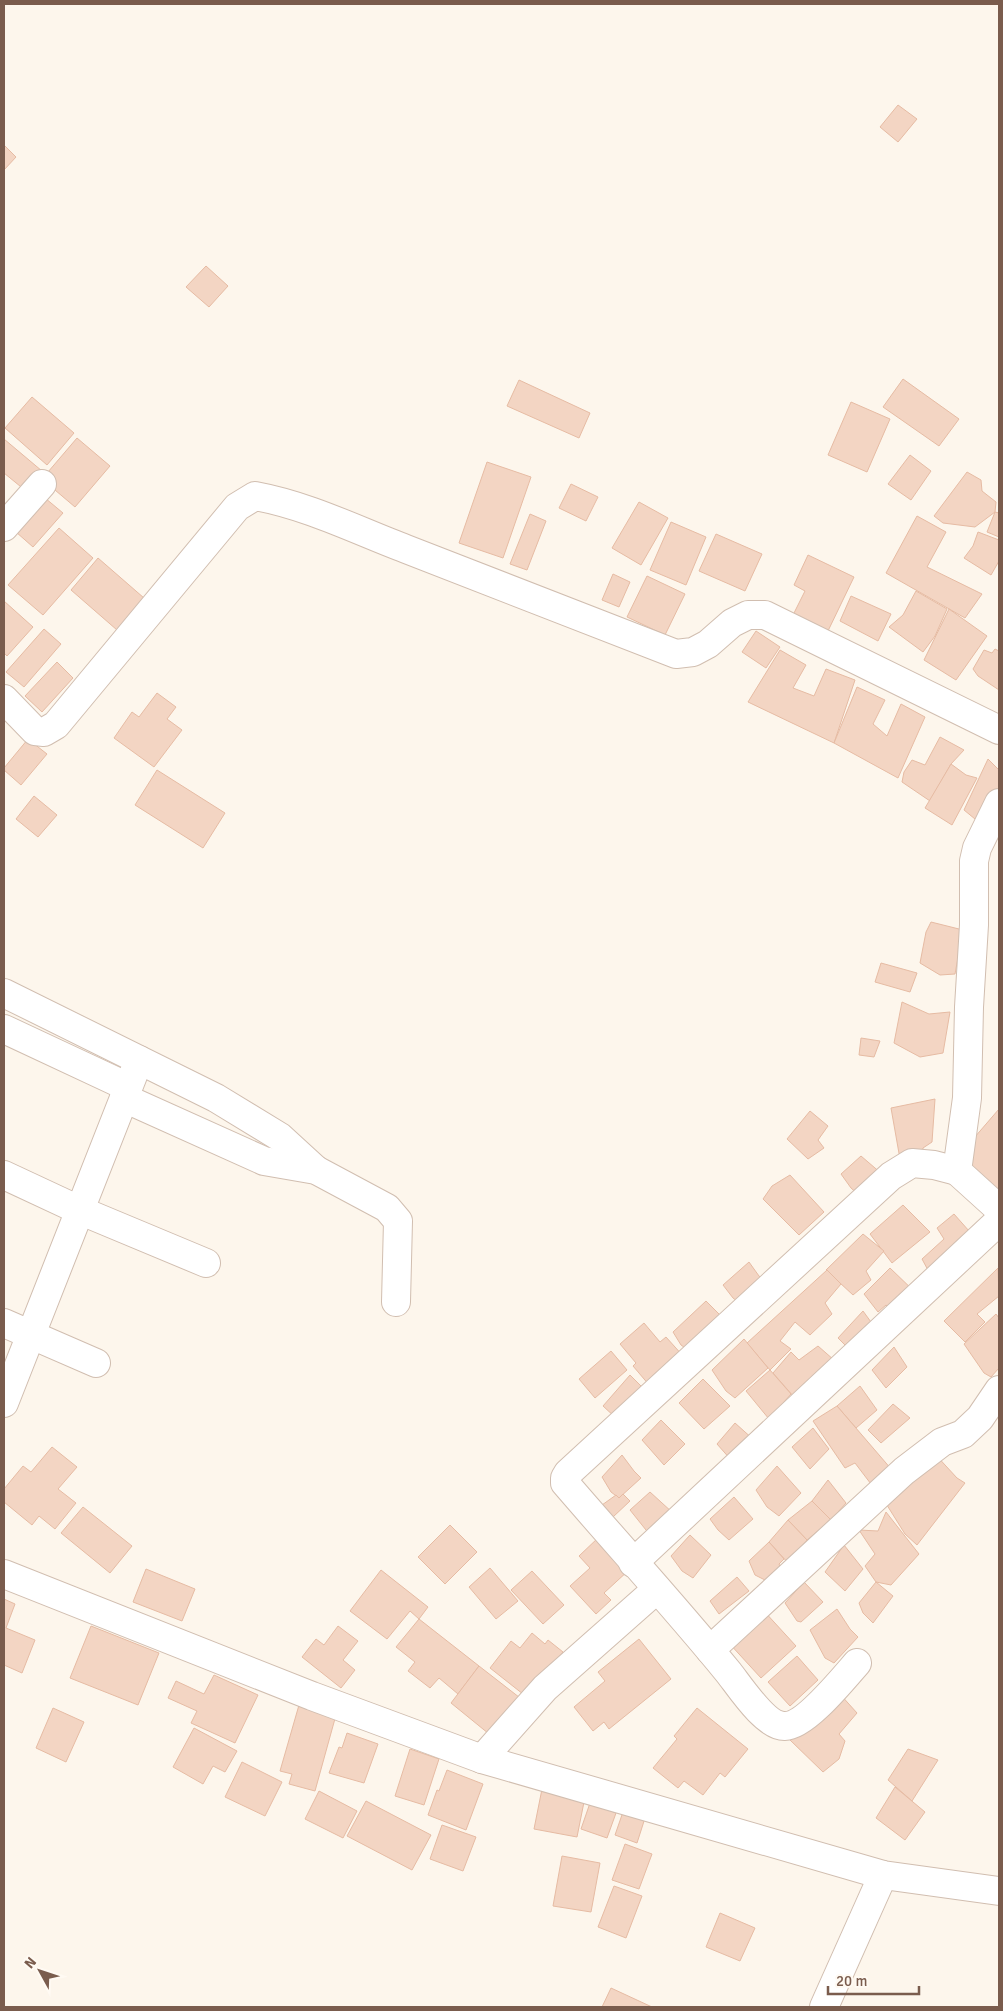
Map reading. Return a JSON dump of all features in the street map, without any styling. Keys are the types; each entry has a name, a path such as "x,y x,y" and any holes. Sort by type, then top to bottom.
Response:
{"street":[{"path":"4,528 42,484"},
{"path":"4,699 35,731 44,732 56,725 237,508 255,496 282,501 325,515 398,546 676,654 693,652 708,644 732,624 748,615 765,615 999,730"},
{"path":"958,1171 967,1098 969,1006 974,925 974,861 977,848 999,802"},
{"path":"4,994 216,1098 280,1137 316,1170 387,1208 398,1221 396,1302"},
{"path":"4,1029 264,1161 316,1170"},
{"path":"4,1403 139,1060"},
{"path":"858,1663 828,1695 795,1725 783,1726 773,1724 565,1483 565,1478 568,1473 891,1176 912,1163 934,1165 958,1171 999,1209"},
{"path":"4,1175 79,1210 206,1262"},
{"path":"634,1563 999,1221"},
{"path":"4,1323 96,1363"},
{"path":"710,1650 904,1471 942,1442 963,1434 980,1418 999,1390"},
{"path":"4,1574 312,1696 482,1759 883,1875 999,1891"},
{"path":"482,1759 545,1688 657,1589"},
{"path":"824,2007 883,1875"}],"building":[{"path":"898,105 917,119 898,142 880,127"},
{"path":"4,145 16,157 4,170"},
{"path":"206,266 228,286 209,307 186,287"},
{"path":"903,379 959,419 939,446 883,407"},
{"path":"519,380 590,413 579,438 507,406"},
{"path":"32,397 74,433 47,465 5,428"},
{"path":"851,402 890,419 867,472 828,455"},
{"path":"77,438 110,466 75,507 42,479"},
{"path":"4,439 42,471 26,491 4,473"},
{"path":"910,455 931,471 911,500 888,484"},
{"path":"487,462 531,477 503,558 459,543"},
{"path":"967,472 981,480 982,491 996,502 995,512 975,527 943,523 934,516"},
{"path":"571,484 598,497 586,521 559,508"},
{"path":"45,498 63,513 33,547 16,532"},
{"path":"639,502 668,518 641,565 612,548"},
{"path":"995,512 999,513 999,537 987,532"},
{"path":"530,514 546,521 527,570 510,564"},
{"path":"917,516 946,532 927,567 982,594 965,618 886,573"},
{"path":"671,522 706,537 686,585 650,570"},
{"path":"59,528 93,558 43,615 8,585"},
{"path":"978,532 999,540 999,561 991,575 964,558 973,546"},
{"path":"716,534 762,554 745,591 699,571"},
{"path":"808,555 854,577 827,633 792,617 805,591 794,585"},
{"path":"98,558 144,598 117,630 71,590"},
{"path":"613,574 630,582 619,607 602,600"},
{"path":"647,576 685,594 665,635 627,617"},
{"path":"916,591 947,609 935,636 923,652 889,627 903,615"},
{"path":"851,596 891,614 878,641 840,621"},
{"path":"4,601 33,627 7,656 4,653"},
{"path":"949,609 987,636 956,680 924,660"},
{"path":"44,629 61,644 24,687 6,672"},
{"path":"756,631 780,647 766,668 742,652"},
{"path":"995,649 999,651 999,690 978,676 973,669 984,650 992,653"},
{"path":"780,650 806,665 793,688 814,696 826,669 855,680 834,743 748,702"},
{"path":"57,662 73,678 42,712 25,696"},
{"path":"857,687 885,700 873,724 887,736 901,704 925,717 898,778 834,743"},
{"path":"157,693 176,707 167,719 182,730 154,767 114,738 132,712 139,717"},
{"path":"940,737 964,750 951,764 930,801 902,782 904,772 912,760 925,765"},
{"path":"28,739 47,754 21,785 4,768"},
{"path":"988,759 999,770 999,798 986,822 975,819 964,810"},
{"path":"951,764 966,775 977,778 952,825 925,808"},
{"path":"157,770 225,813 203,848 135,805"},
{"path":"34,796 57,815 38,837 16,819"},
{"path":"931,922 963,930 955,974 940,975 920,963 926,932"},
{"path":"881,963 917,973 910,992 875,982"},
{"path":"902,1002 929,1014 950,1012 943,1053 920,1057 894,1043"},
{"path":"861,1038 880,1041 874,1057 859,1055"},
{"path":"935,1099 932,1142 923,1148 921,1159 900,1159 891,1108"},
{"path":"999,1109 999,1191 972,1172 974,1138"},
{"path":"810,1111 828,1126 818,1140 824,1148 808,1159 787,1139"},
{"path":"861,1156 882,1174 860,1196 851,1188 841,1174"},
{"path":"790,1175 824,1212 799,1235 763,1199 772,1186"},
{"path":"903,1205 930,1232 892,1263 870,1234"},
{"path":"954,1214 977,1240 929,1272 922,1259 944,1239 937,1228"},
{"path":"863,1234 884,1251 866,1271 871,1280 853,1295 826,1270"},
{"path":"749,1262 766,1282 742,1305 733,1298 723,1285"},
{"path":"890,1268 916,1293 894,1312 886,1305 878,1312 864,1294"},
{"path":"998,1268 999,1296 977,1314 985,1322 965,1342 944,1321"},
{"path":"827,1270 841,1284 825,1303 832,1314 810,1335 795,1322 780,1341 791,1349 770,1370 747,1343"},
{"path":"706,1301 724,1319 691,1352 681,1345 673,1332"},
{"path":"863,1311 871,1322 880,1329 854,1354 838,1338"},
{"path":"996,1314 999,1318 999,1368 991,1377 984,1373 964,1344"},
{"path":"644,1323 660,1342 666,1337 684,1357 650,1386 633,1366 636,1363 620,1344"},
{"path":"744,1339 768,1368 735,1398 726,1391 712,1370"},
{"path":"818,1346 834,1360 801,1405 773,1373 791,1352 799,1360"},
{"path":"894,1347 907,1367 886,1388 872,1370"},
{"path":"611,1351 627,1370 595,1398 579,1379"},
{"path":"770,1370 791,1394 769,1419 746,1391"},
{"path":"630,1375 645,1390 616,1418 603,1406"},
{"path":"703,1379 730,1406 704,1429 679,1403"},
{"path":"860,1386 877,1410 856,1428 837,1406"},
{"path":"893,1404 910,1418 881,1443 868,1430"},
{"path":"837,1406 892,1470 874,1488 855,1463 845,1468 813,1421"},
{"path":"661,1420 685,1444 664,1465 642,1440"},
{"path":"735,1423 754,1440 732,1461 717,1444"},
{"path":"813,1428 829,1449 810,1469 792,1447"},
{"path":"52,1447 77,1467 58,1489 76,1503 55,1529 39,1516 32,1525 4,1502 4,1489 23,1466 31,1472"},
{"path":"934,1453 957,1478 965,1483 917,1545 905,1534 885,1502"},
{"path":"622,1455 641,1478 619,1498 611,1492 602,1477"},
{"path":"777,1466 801,1493 779,1516 767,1507 756,1490"},
{"path":"828,1480 846,1503 831,1520 812,1501"},
{"path":"650,1492 673,1513 650,1535 630,1510"},
{"path":"623,1494 630,1501 613,1517 602,1505 616,1495 619,1498"},
{"path":"734,1497 753,1519 729,1540 710,1519"},
{"path":"812,1501 831,1520 807,1540 788,1520"},
{"path":"83,1507 132,1546 110,1573 61,1533"},
{"path":"886,1512 919,1554 891,1585 876,1582 865,1566 875,1554 859,1530 878,1531"},
{"path":"788,1520 807,1540 789,1564 769,1542"},
{"path":"450,1525 477,1552 445,1584 418,1557"},
{"path":"690,1535 711,1555 693,1578 682,1571 671,1556"},
{"path":"599,1537 629,1570 604,1593 611,1600 596,1614 570,1586 590,1568 579,1556"},
{"path":"769,1542 784,1559 779,1564 781,1569 769,1582 755,1575 749,1561"},
{"path":"844,1545 863,1569 845,1591 825,1572"},
{"path":"490,1568 518,1601 496,1619 469,1587"},
{"path":"146,1569 195,1589 182,1621 133,1602"},
{"path":"381,1570 428,1607 419,1619 410,1611 387,1639 350,1611"},
{"path":"532,1571 564,1605 543,1624 511,1590"},
{"path":"737,1577 749,1591 719,1614 710,1601"},
{"path":"804,1582 823,1602 801,1622 797,1621 785,1603"},
{"path":"876,1582 893,1596 873,1623 863,1613 859,1603"},
{"path":"4,1599 15,1604 6,1628 35,1640 22,1673 4,1665"},
{"path":"837,1609 850,1629 858,1637 834,1663 825,1658 810,1630"},
{"path":"763,1610 796,1646 761,1678 728,1642"},
{"path":"419,1619 479,1666 458,1694 439,1678 430,1688 408,1671 415,1662 396,1647"},
{"path":"91,1626 159,1653 138,1705 70,1678"},
{"path":"338,1626 358,1641 343,1660 355,1670 341,1688 302,1657 316,1639 324,1645"},
{"path":"532,1633 545,1644 548,1640 563,1652 528,1698 490,1668 511,1641 520,1648"},
{"path":"639,1639 671,1679 609,1729 604,1722 593,1731 574,1707 605,1681 598,1672"},
{"path":"797,1656 818,1680 790,1706 768,1682"},
{"path":"479,1666 524,1701 494,1738 451,1703"},
{"path":"214,1675 258,1695 235,1743 191,1723 197,1711 168,1698 176,1681 204,1694"},
{"path":"839,1693 857,1713 839,1734 845,1741 839,1759 823,1772 790,1740"},
{"path":"299,1705 336,1715 315,1791 289,1784 292,1774 280,1771"},
{"path":"53,1708 84,1722 66,1762 36,1748"},
{"path":"697,1708 748,1749 725,1777 720,1773 703,1795 684,1781 678,1788 653,1768 677,1739 674,1736"},
{"path":"194,1728 237,1751 225,1772 213,1766 203,1784 173,1767"},
{"path":"347,1733 378,1744 364,1783 329,1773 339,1747 342,1748"},
{"path":"410,1749 439,1759 424,1805 395,1796"},
{"path":"908,1749 938,1760 912,1801 888,1780"},
{"path":"242,1762 282,1782 265,1816 225,1797"},
{"path":"447,1770 483,1784 466,1830 428,1815"},
{"path":"543,1784 586,1792 577,1837 534,1829"},
{"path":"895,1787 925,1812 905,1840 876,1818"},
{"path":"319,1791 357,1811 343,1838 305,1819"},
{"path":"366,1801 431,1835 412,1870 347,1836"},
{"path":"590,1803 616,1813 607,1838 581,1829"},
{"path":"624,1809 645,1818 637,1843 615,1835"},
{"path":"442,1825 476,1837 463,1871 430,1859"},
{"path":"625,1844 652,1854 639,1889 612,1880"},
{"path":"562,1856 600,1863 591,1912 553,1906"},
{"path":"614,1886 642,1896 626,1938 598,1927"},
{"path":"720,1913 755,1928 740,1961 706,1947"},
{"path":"611,1988 652,2007 602,2007"}]}
